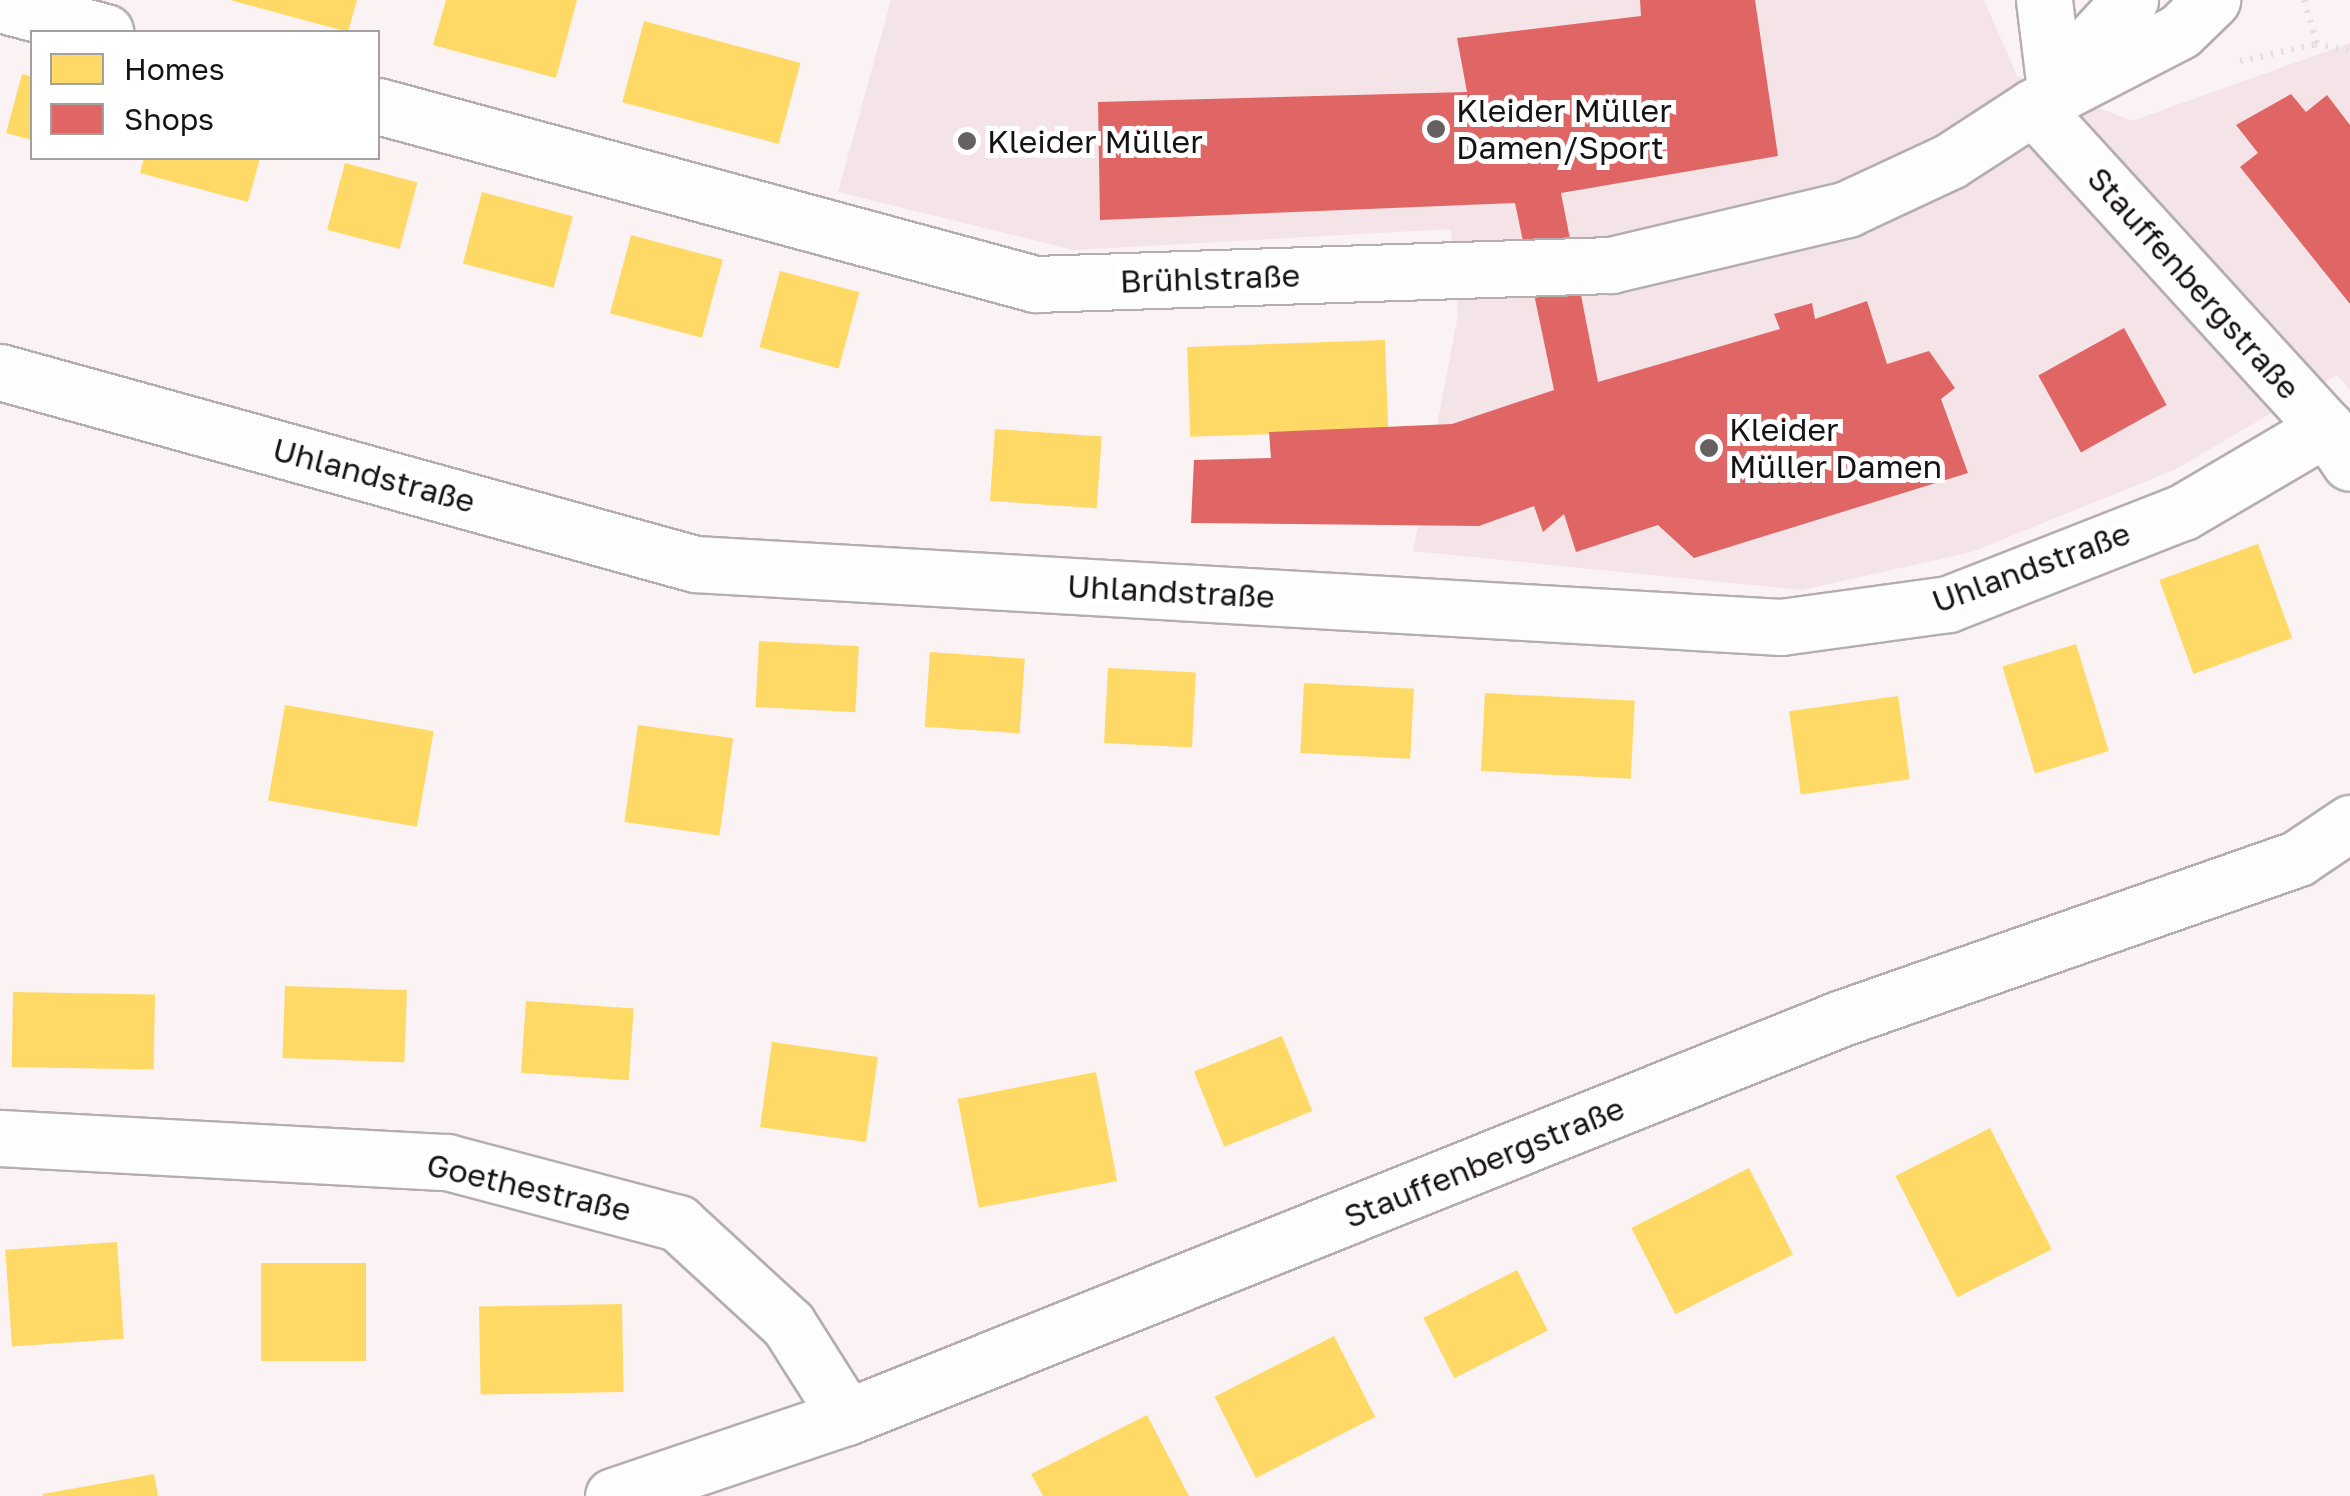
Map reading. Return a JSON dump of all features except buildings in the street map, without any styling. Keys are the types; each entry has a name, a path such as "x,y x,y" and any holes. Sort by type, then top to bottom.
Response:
{"street":[{"path":"2044,0 2044,94"},
{"name":"Brühlstraße","path":"2044,94 2130,0"},
{"name":"Brühlstraße","path":"380,107 1035,284 1611,265 1847,209 1950,161 2044,94 2180,31 2212,0"},
{"path":"0,4 98,30"},
{"name":"Stauffenbergstraße","path":"2044,94 2338,445"},
{"name":"Uhlandstraße","path":"0,372 695,564 1781,627 1948,604 2182,512 2338,445"},
{"name":"Stauffenbergstraße","path":"613,1496 847,1417 1839,1020 2298,858 2350,822"},
{"name":"Goethestraße","path":"0,1138 447,1162 678,1223 788,1324 847,1417"}],"path":[{"path":"2304,0 2317,44 2350,52"}],"shaded area":[{"path":"891,0 1984,0 2017,76 2132,121 2350,43 2350,390 2337,375 2176,469 1972,552 1802,590 1413,551 1458,315 1451,229 1074,250 838,192"}],"place":[{"name":"Kleider Müller Damen/Sport","path":"1436,129"},
{"name":"Kleider Müller","path":"967,141"},
{"name":"Kleider Müller Damen","path":"1709,448"}]}
